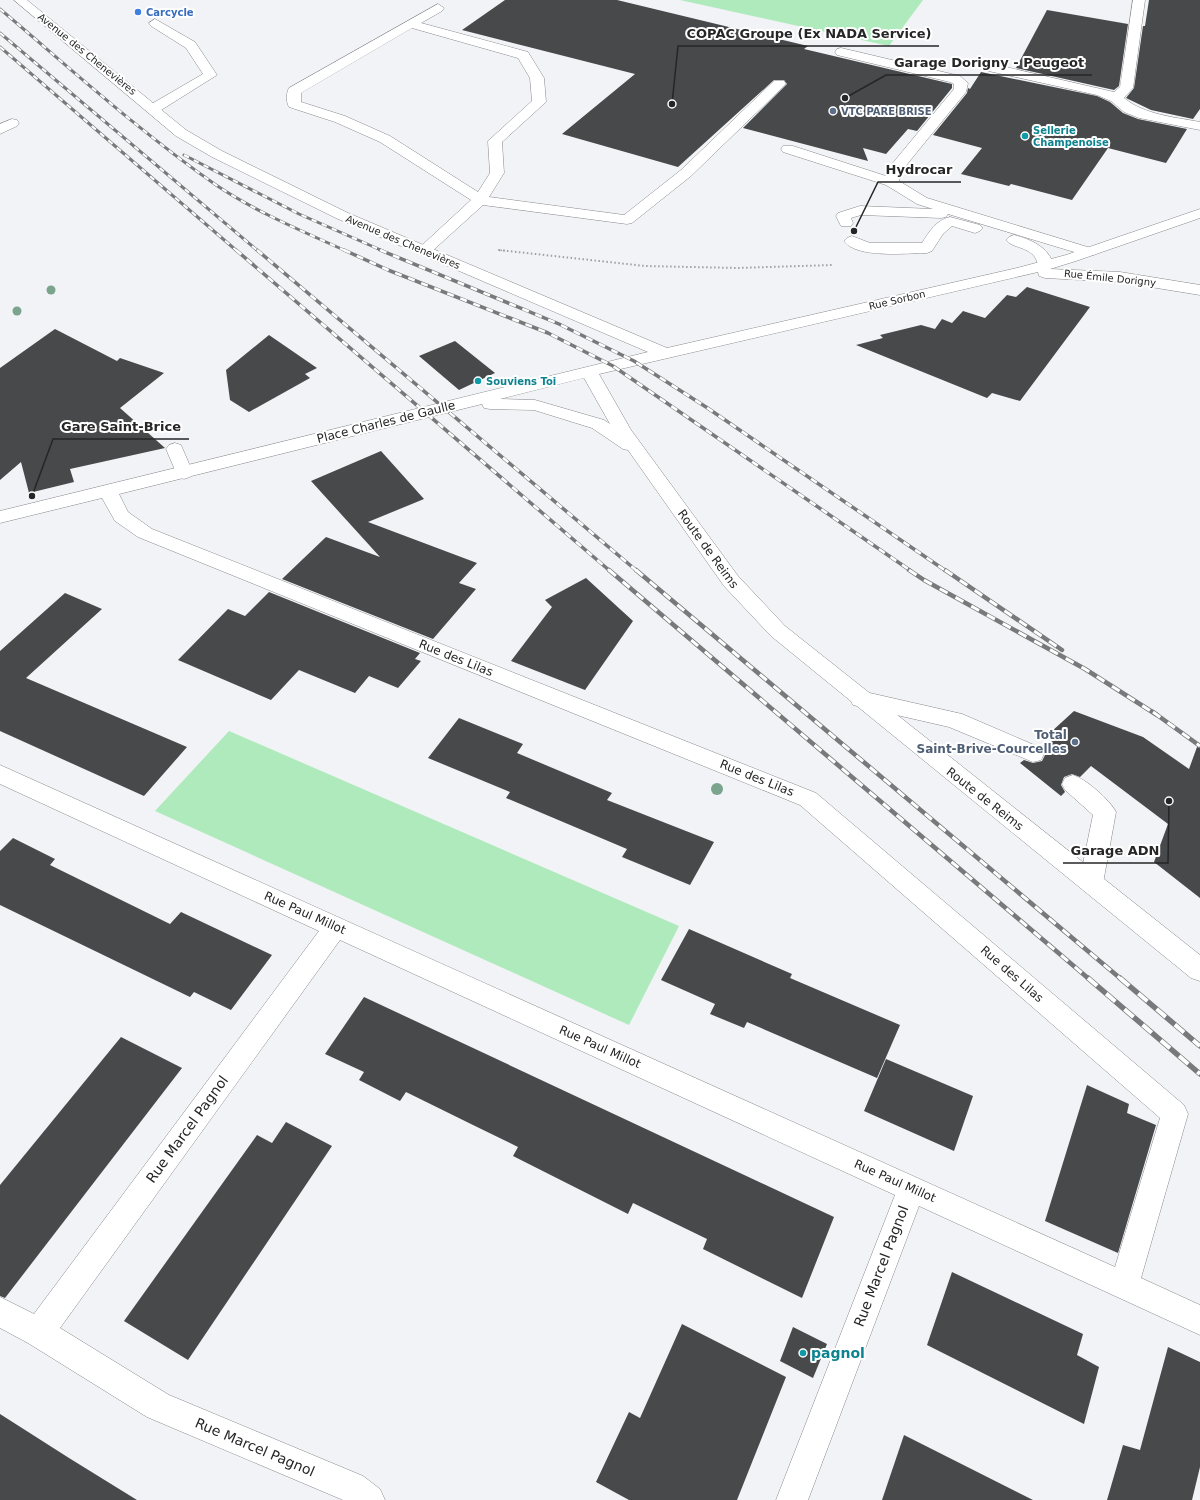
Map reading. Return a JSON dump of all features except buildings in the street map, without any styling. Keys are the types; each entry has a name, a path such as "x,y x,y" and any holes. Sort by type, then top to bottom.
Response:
{"street":[{"name":"Avenue des Chenevières","path":"20,0 182,133 217,154 343,216 665,353"},
{"path":"1116,98 1126,88 1139,0"},
{"path":"438,8 294,91 294,104 332,115 385,139 433,168 480,200 627,220 686,173 779,84"},
{"path":"153,109 210,75 191,45 154,23"},
{"path":"411,24 523,55 537,78 539,102 495,140 497,173 480,200 424,251"},
{"path":"842,52 955,79 961,83 961,89 898,167 891,182"},
{"path":"984,66 1101,92 1116,98 1129,109 1144,115 1200,126"},
{"path":"788,149 891,182 922,201 1089,252"},
{"path":"846,223 843,216 860,210 968,215"},
{"name":"Rue Sorbon","path":"589,372 665,353 1020,272 1089,252 1200,213"},
{"path":"852,241 867,248 927,248 937,231 950,221 1032,245 1044,258 1046,265"},
{"name":"Rue Émile Dorigny","path":"1020,272 1098,275 1200,290"},
{"name":"Place Charles de Gaulle","path":"0,517 184,473 589,372"},
{"name":"Route de Reims","path":"589,372 623,430 638,452 730,581 753,607 778,631 861,699 1200,970"},
{"path":"461,404 535,405 598,424 638,452"},
{"path":"175,450 184,473"},
{"name":"Rue des Lilas","path":"109,491 119,515 128,524 145,533 808,799 1174,1114 1124,1286"},
{"name":"Route de Reims","path":"861,699 954,720 1033,754"},
{"name":"Rue Paul Millot","path":"2,778 336,927 1200,1320"},
{"path":"1073,784 1105,812 1091,883"},
{"name":"Rue Marcel Pagnol","path":"39,1332 336,927"},
{"name":"Rue Marcel Pagnol","path":"792,1500 911,1189"},
{"name":"Rue Marcel Pagnol","path":"0,1312 39,1332 158,1406 352,1487 368,1500"}],"path":[{"path":"495,250 645,266 738,268 840,264"}],"green space":[{"path":"680,0 923,0 889,46"},
{"path":"229,731 679,926 629,1025 155,811"}],"railway":[{"path":"0,9 133,122 216,185 247,204 346,251"},
{"path":"0,33 258,251"},
{"path":"0,47 237,251"},
{"path":"184,155 299,214 383,251"},
{"path":"236,250 610,571"},
{"path":"257,250 637,571"},
{"path":"344,250 388,270 548,333 613,366 911,571"},
{"path":"380,250 559,324 634,361 706,407 946,571"},
{"path":"609,570 1089,979"},
{"path":"636,570 1121,979"},
{"path":"909,570 924,580 1085,669 1157,715"},
{"path":"945,570 1062,650"},
{"path":"1153,712 1200,746"},
{"path":"1088,978 1200,1074"},
{"path":"1120,978 1200,1046"}],"place":[{"name":"Carcycle","path":"138,12"},
{"name":"Garage Dorigny - Peugeot","path":"845,98"},
{"name":"COPAC Groupe (Ex NADA Service)","path":"672,104"},
{"name":"VTC PARE BRISE","path":"833,111"},
{"name":"Sellerie Champenoise","path":"1025,136"},
{"name":"Hydrocar","path":"854,231"},
{"name":"Souviens Toi","path":"478,381"},
{"name":"Gare Saint-Brice","path":"32,496"},
{"name":"Total Saint-Brive-Courcelles","path":"1075,742"},
{"name":"Garage ADN","path":"1169,801"},
{"name":"pagnol","path":"803,1353"}]}
